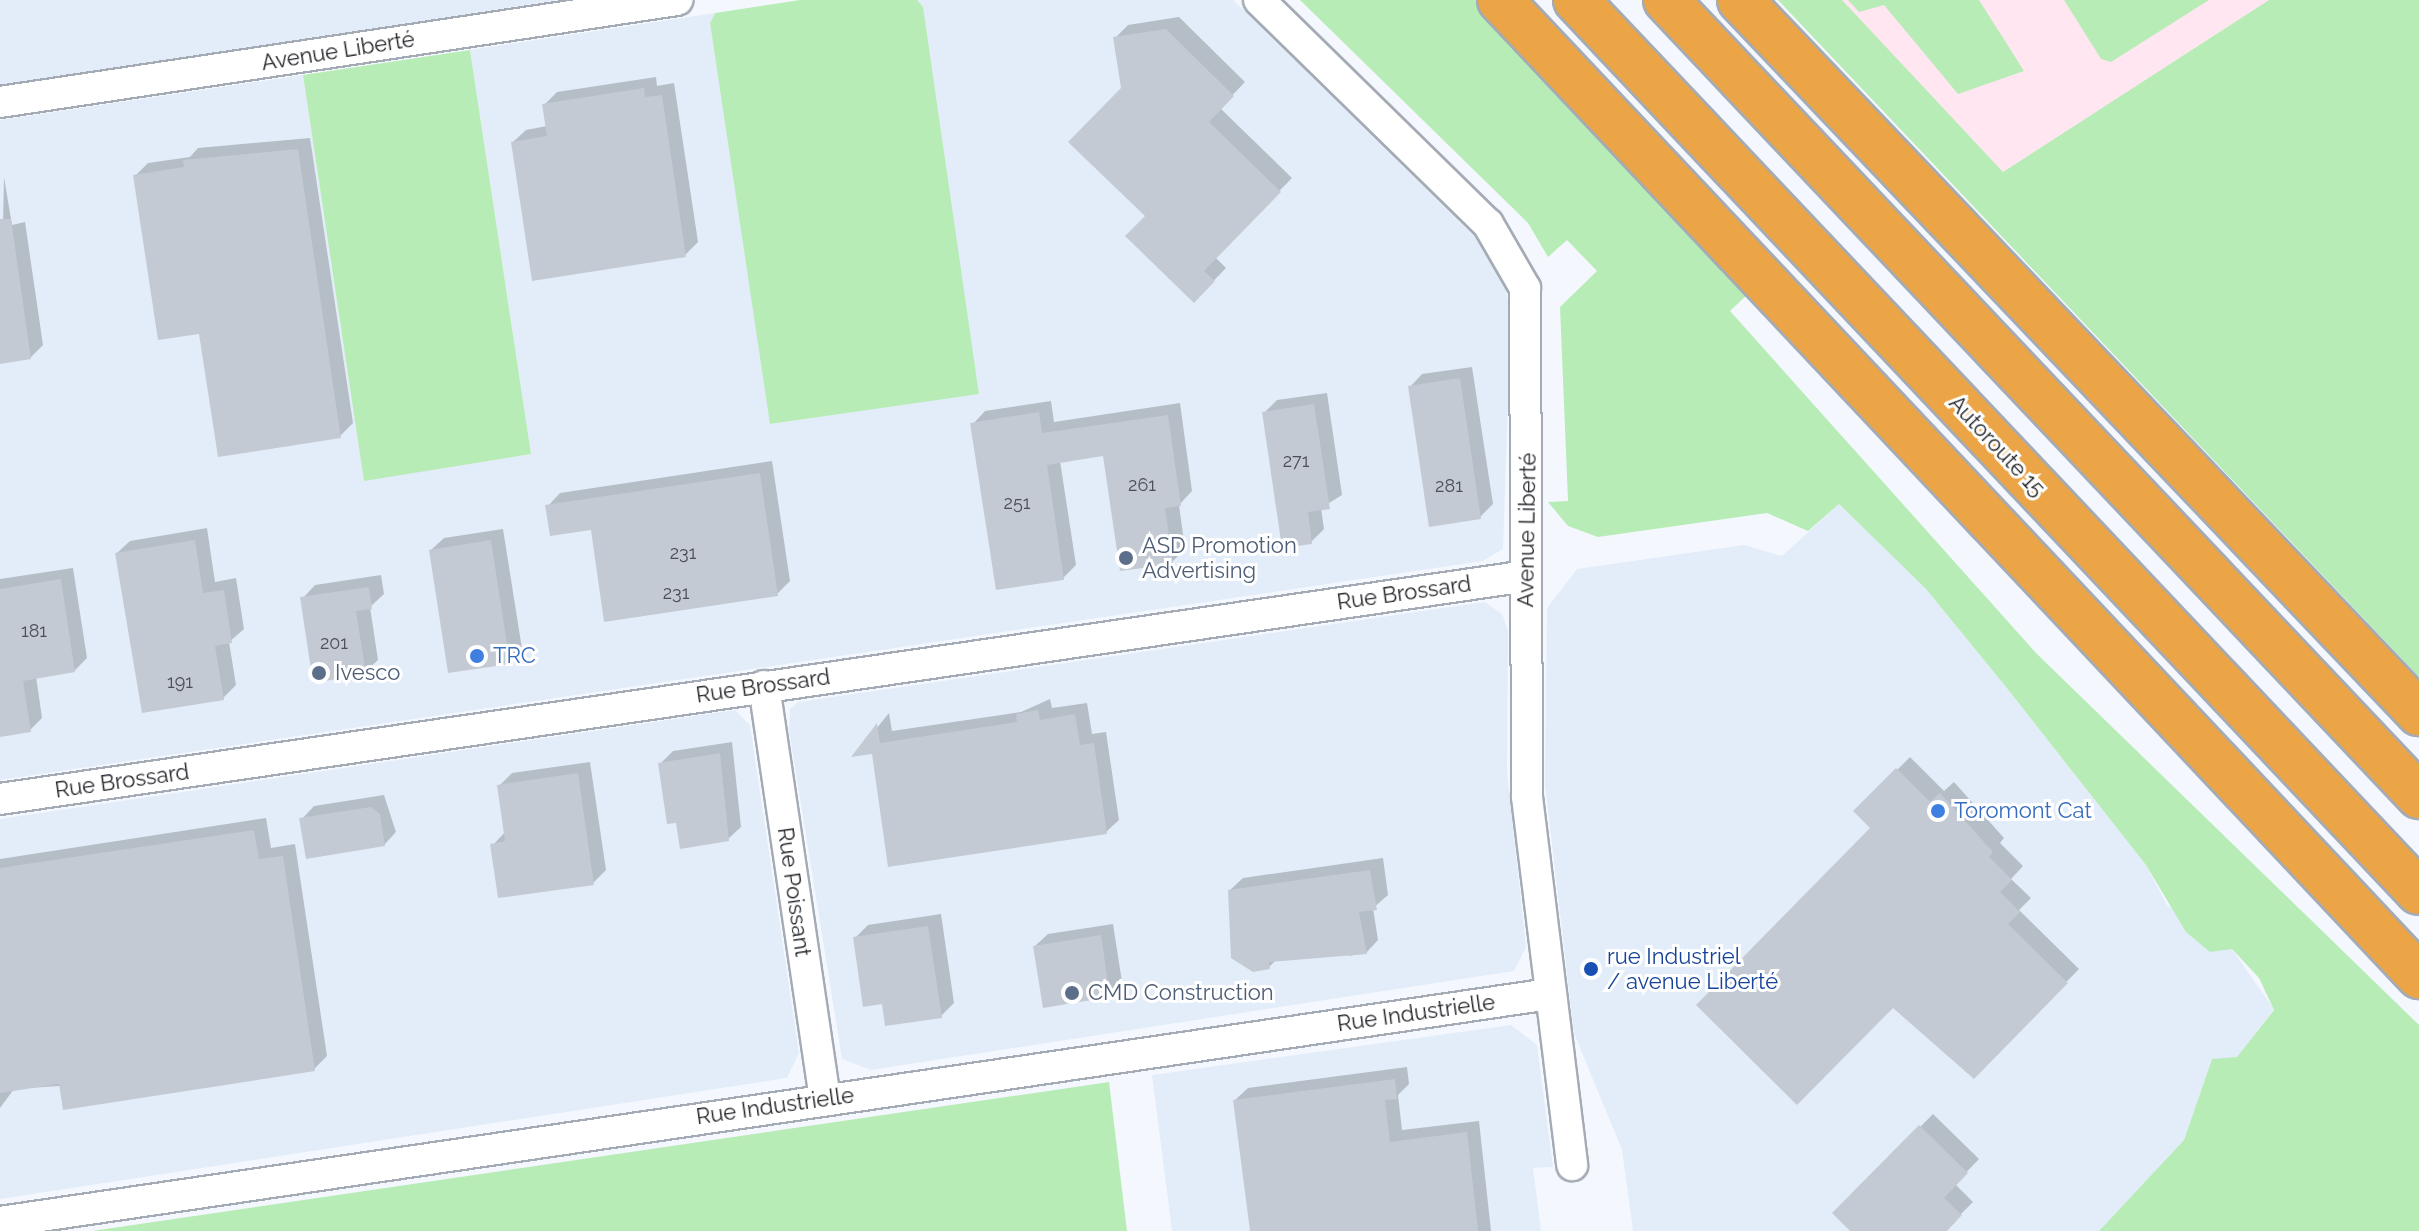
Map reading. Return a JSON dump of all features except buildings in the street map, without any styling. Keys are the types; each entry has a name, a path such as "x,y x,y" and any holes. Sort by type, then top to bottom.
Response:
{"highway":[{"path":"1500,0 2419,976"},
{"name":"Autoroute 15","path":"1576,0 2419,892"},
{"path":"1666,0 2419,796"},
{"path":"1740,0 2419,713"}],"street":[{"name":"Avenue Liberté","path":"0,102 677,0"},
{"name":"Avenue Liberté","path":"1259,0 1488,224 1519,270 1528,314 1527,797 1572,1165"},
{"name":"Rue Brossard","path":"0,799 1526,576"},
{"name":"Rue Poissant","path":"764,686 825,1099"},
{"name":"Rue Industrielle","path":"0,1222 1550,994"}],"shaded area":[{"path":"0,0 559,0 0,85"},
{"path":"917,0 1233,0 1486,248 1504,281 1511,315 1503,549 1483,561 0,780 0,120 303,75 364,480 531,454 470,50 715,13 710,23 771,424 979,393"},
{"path":"1841,0 2269,0 2003,172"},
{"path":"1839,504 1926,589 2146,865 2167,905 2232,949 2274,1009 2237,1058 2212,1059 2184,1140 2099,1231 1633,1231 1622,1150 1574,1033 1545,784 1547,608 1577,569 1744,545 1782,556"},
{"path":"1485,602 1502,614 1508,631 1507,772 1526,947 1514,971 871,1070 842,1059 789,730 790,709 798,702"},
{"path":"735,710 750,725 799,1053 787,1078 0,1199 0,819"},
{"path":"1511,1025 1537,1045 1553,1167 1533,1168 1541,1231 1172,1231 1152,1075"}],"green space":[{"path":"800,0 917,0 923,7 979,394 770,424 710,23 715,13"},
{"path":"1300,0 1476,0 1748,294 1730,311 2037,654 2419,1025 2419,1231 2099,1231 2184,1140 2212,1059 2237,1057 2274,1010 2259,978 2232,949 2210,952 2186,932 2146,865 2006,687 1926,589 1839,504 1808,531 1767,513 1598,537 1568,526 1548,502 1568,501 1560,307 1597,271 1567,240 1548,257 1528,223"},
{"path":"1778,0 1842,0 2003,172 2269,0 2419,0 2419,677"},
{"path":"1848,0 1979,0 2024,71 1958,94 1884,5 1859,12"},
{"path":"2064,0 2209,0 2111,62 2101,59"},
{"path":"470,50 531,454 364,481 303,75"},
{"path":"1109,1082 1127,1231 92,1231"}],"place":[{"name":"ASD Promotion Advertising","path":"1126,558"},
{"name":"TRC","path":"477,656"},
{"name":"Ivesco","path":"319,673"},
{"name":"Toromont Cat","path":"1938,811"},
{"name":"rue Industriel / avenue Liberté","path":"1591,969"},
{"name":"CMD Construction","path":"1072,993"}]}
